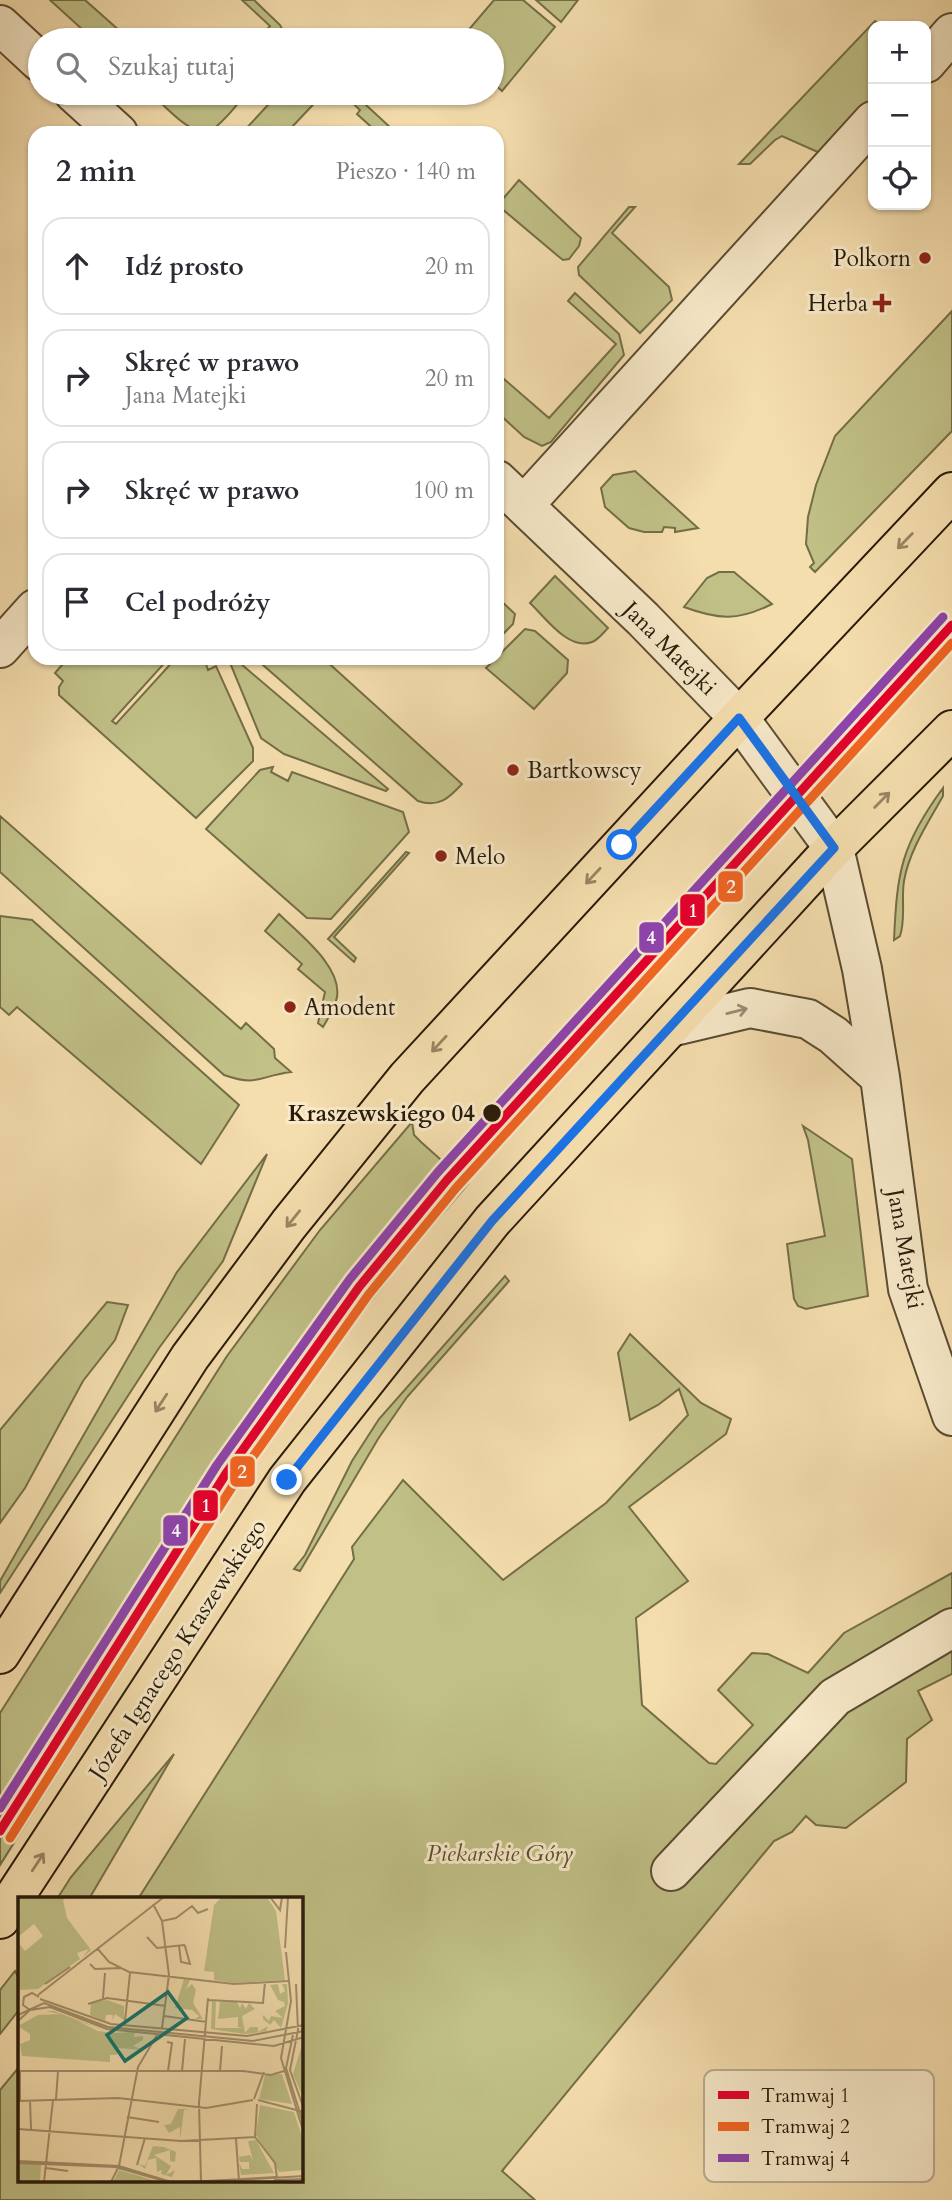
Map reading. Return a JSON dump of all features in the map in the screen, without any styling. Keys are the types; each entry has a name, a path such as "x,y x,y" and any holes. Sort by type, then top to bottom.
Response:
{"main road":[{"path":"0,1654 190,1357 289,1224 407,1078 952,492"},
{"name":"Józefa Ignacego Kraszewskiego","path":"0,1919 287,1480 492,1221 834,848 952,730"}],"street":[{"path":"0,25 28,51"},
{"path":"931,57 952,33"},
{"path":"87,105 110,126"},
{"path":"510,493 868,126"},
{"name":"Jana Matejki","path":"510,493 643,620 739,718 834,848 862,970 880,1077 908,1289 952,1416"},
{"path":"0,648 28,617"},
{"path":"670,1027 750,1008 808,1019 833,1035 880,1077"},
{"path":"671,1871 835,1697 952,1628"}],"green space":[{"path":"50,0 85,0 116,28 81,28"},
{"path":"242,0 254,0 282,28 268,28 270,26"},
{"path":"494,0 523,0 555,27 504,89 504,28 470,28"},
{"path":"536,0 578,0 561,22"},
{"path":"868,28 868,108 820,153 782,136 750,164 739,164"},
{"path":"164,105 236,105 216,126 189,126"},
{"path":"268,105 313,105 293,126 248,126"},
{"path":"355,105 366,105 389,126 370,126 357,114 360,110"},
{"path":"519,180 581,238 579,246 569,259 563,260 504,211 504,198"},
{"path":"629,207 635,207 612,233 669,287 672,300 640,333 579,275 578,267"},
{"path":"575,293 619,334 624,355 551,442 542,446 524,437 504,418 504,379 549,418 616,344 568,301"},
{"path":"952,311 952,431 815,572 810,567 814,563 806,544 808,517 816,485 835,436"},
{"path":"635,471 698,528 675,532 675,528 664,527 662,532 644,532 629,528 605,507 601,488 613,475"},
{"path":"719,572 734,572 772,604 760,610 728,617 684,607 707,578"},
{"path":"555,576 608,628 594,641 574,642 550,624 530,603"},
{"path":"504,604 515,614 513,624 504,633"},
{"path":"525,629 535,631 568,660 567,673 534,709 486,668 489,665 504,665 504,650"},
{"path":"62,665 163,665 112,721 116,724 170,665 206,665 208,670 216,666 253,748 253,761 196,818 59,695 59,687 63,681 55,673"},
{"path":"231,665 242,665 388,789 386,791 284,754 261,738"},
{"path":"263,665 331,665 462,784 453,794 438,802 418,801"},
{"path":"273,767 271,772 288,781 292,772 403,812 409,832 331,919 307,918 206,829 260,770"},
{"path":"943,788 943,796 920,837 906,870 902,929 900,936 894,940 897,896 904,860 918,826"},
{"path":"0,816 241,1029 246,1023 274,1049 275,1058 291,1072 252,1080 224,1075 0,872"},
{"path":"406,852 409,853 334,937 356,958 354,962 328,939"},
{"path":"279,914 317,951 333,974 337,997 323,1027 318,1023 325,992 298,969 302,964 265,931"},
{"path":"0,916 32,920 239,1105 201,1164 17,1007 9,1015 0,1007"},
{"path":"412,1122 414,1135 468,1184 358,1317 257,1457 0,1865 0,1713 227,1356 320,1230"},
{"path":"803,1126 852,1159 868,1296 806,1309 798,1306 794,1299 787,1244 825,1236 808,1140"},
{"path":"267,1154 223,1261 159,1348 0,1593 0,1581 177,1272"},
{"path":"505,1276 509,1281 407,1397 378,1439 300,1571 294,1569 305,1555 352,1461 379,1419"},
{"path":"107,1302 128,1305 115,1340 83,1381 25,1488 0,1523 0,1430"},
{"name":"Piekarskie Góry","path":"630,1334 701,1403 731,1419 726,1434 629,1507 688,1581 636,1618 642,1705 709,1763 716,1764 753,1725 718,1690 752,1653 768,1654 808,1673 844,1633 952,1573 952,1674 918,1691 932,1720 907,1739 906,1782 846,1828 816,1825 806,1816 792,1832 774,1841 502,2171 535,2200 0,2200 0,2090 18,2068 18,2182 303,2182 303,1897 139,1897 354,1559 352,1547 403,1480 503,1580 606,1503 688,1415 679,1389 658,1405 630,1420 618,1353"},
{"path":"174,1754 90,1897 58,1897 71,1877"},
{"path":"15,1971 18,1976 18,2011 0,2034 0,1990"}],"tram line":[{"name":"4","path":"0,1808 217,1465 350,1279 438,1172 943,617"},
{"name":"1","path":"0,1831 227,1472 359,1287 447,1180 952,625"},
{"name":"2","path":"10,1838 237,1479 369,1294 456,1188 952,643"}],"place":[{"name":"Polkorn","path":"925,258"},
{"name":"Herba","path":"882,303"},
{"name":"Bartkowscy","path":"513,770"},
{"name":"Melo","path":"441,856"},
{"name":"Amodent","path":"290,1007"},
{"name":"Kraszewskiego 04","path":"492,1113"}],"route":[{"path":"287,1480 492,1221 834,848 739,718 622,845"}]}
